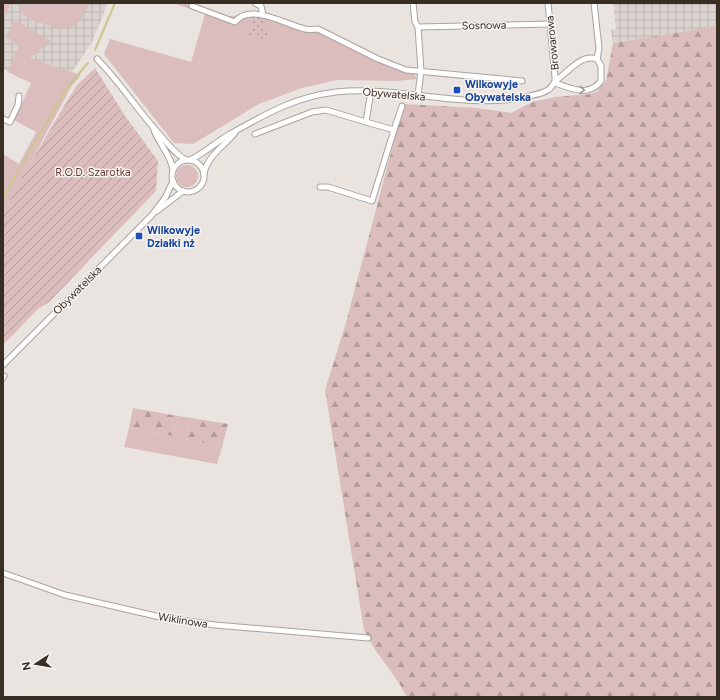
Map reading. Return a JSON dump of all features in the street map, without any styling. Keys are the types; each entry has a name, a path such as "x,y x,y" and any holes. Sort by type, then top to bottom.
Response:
{"street":[{"path":"255,3 261,6 263,15"},
{"path":"413,3 415,22 418,27 421,71 418,95"},
{"name":"Browarowa","path":"548,3 555,82"},
{"path":"555,82 580,91 593,88 598,85 602,79 601,66 596,59 599,48 594,3"},
{"path":"192,6 235,22 244,15 253,13 307,29 318,29 378,59 406,70 522,81"},
{"name":"Sosnowa","path":"418,27 550,24"},
{"path":"97,58 153,129 174,152 199,165 204,174 201,184 194,191 183,191 175,185 169,156 153,129"},
{"name":"Obywatelska","path":"188,160 203,153 230,134 266,113 301,100 335,92 371,91 476,101 499,100 540,93 551,88 555,82 579,62 589,58 596,59"},
{"path":"366,122 371,91"},
{"path":"3,119 10,122 18,105 19,96"},
{"path":"320,187 328,187 372,201 402,106"},
{"path":"255,134 312,112 326,110 394,130"},
{"name":"Obywatelska","path":"204,174 205,168 210,159 237,131"},
{"path":"173,170 180,162 188,160"},
{"name":"Obywatelska","path":"3,365 152,215 165,198 173,181"},
{"name":"Obywatelska","path":"152,215 183,191"},
{"name":"Wiklinowa","path":"3,573 65,595 160,617 215,625 368,638"}],"shaded area":[{"path":"3,3 108,3 92,42 72,72 30,58 22,79 3,69"},
{"path":"613,3 717,3 717,26 613,43 611,30 616,29"}],"green space":[{"path":"3,3 9,3 10,7 3,16"},
{"path":"88,3 88,7 76,25 60,29 38,22 23,15 19,5 79,4"},
{"path":"173,3 193,3 229,16 254,15 315,31 377,62 414,74 417,79 396,81 337,80 302,88 259,104 193,144 174,143 104,54 110,39 191,62 205,14"},
{"path":"253,16 266,20 266,32 268,32 266,39 249,36"},
{"path":"13,22 18,22 51,41 30,58 81,75 71,87 3,214 3,154 19,164 36,132 14,120 31,83 8,72 19,45 6,37"},
{"path":"717,26 717,697 407,697 364,630 325,390 345,326 404,104 477,108 511,113 532,102 555,97 590,94 596,92 606,81 613,43"},
{"name":"R.O.D. Szarotka","path":"95,68 125,116 158,161 156,191 49,302 38,309 3,345 3,214 25,172 70,96 77,85"},
{"path":"187,165 195,168 198,176 195,184 187,187 179,184 176,176 179,168"},
{"path":"133,408 178,416 173,436 129,428"},
{"path":"178,416 191,418 185,439 222,447 217,464 124,447 129,428 173,436"},
{"path":"191,418 228,424 222,447 185,439"}],"waterway":[{"path":"95,50 115,3"},
{"path":"21,166 68,86 88,63"},
{"path":"3,198 18,171"}],"place":[{"name":"Wilkowyje Obywatelska","path":"457,90"},
{"name":"Wilkowyje Działki nż","path":"139,236"}]}
